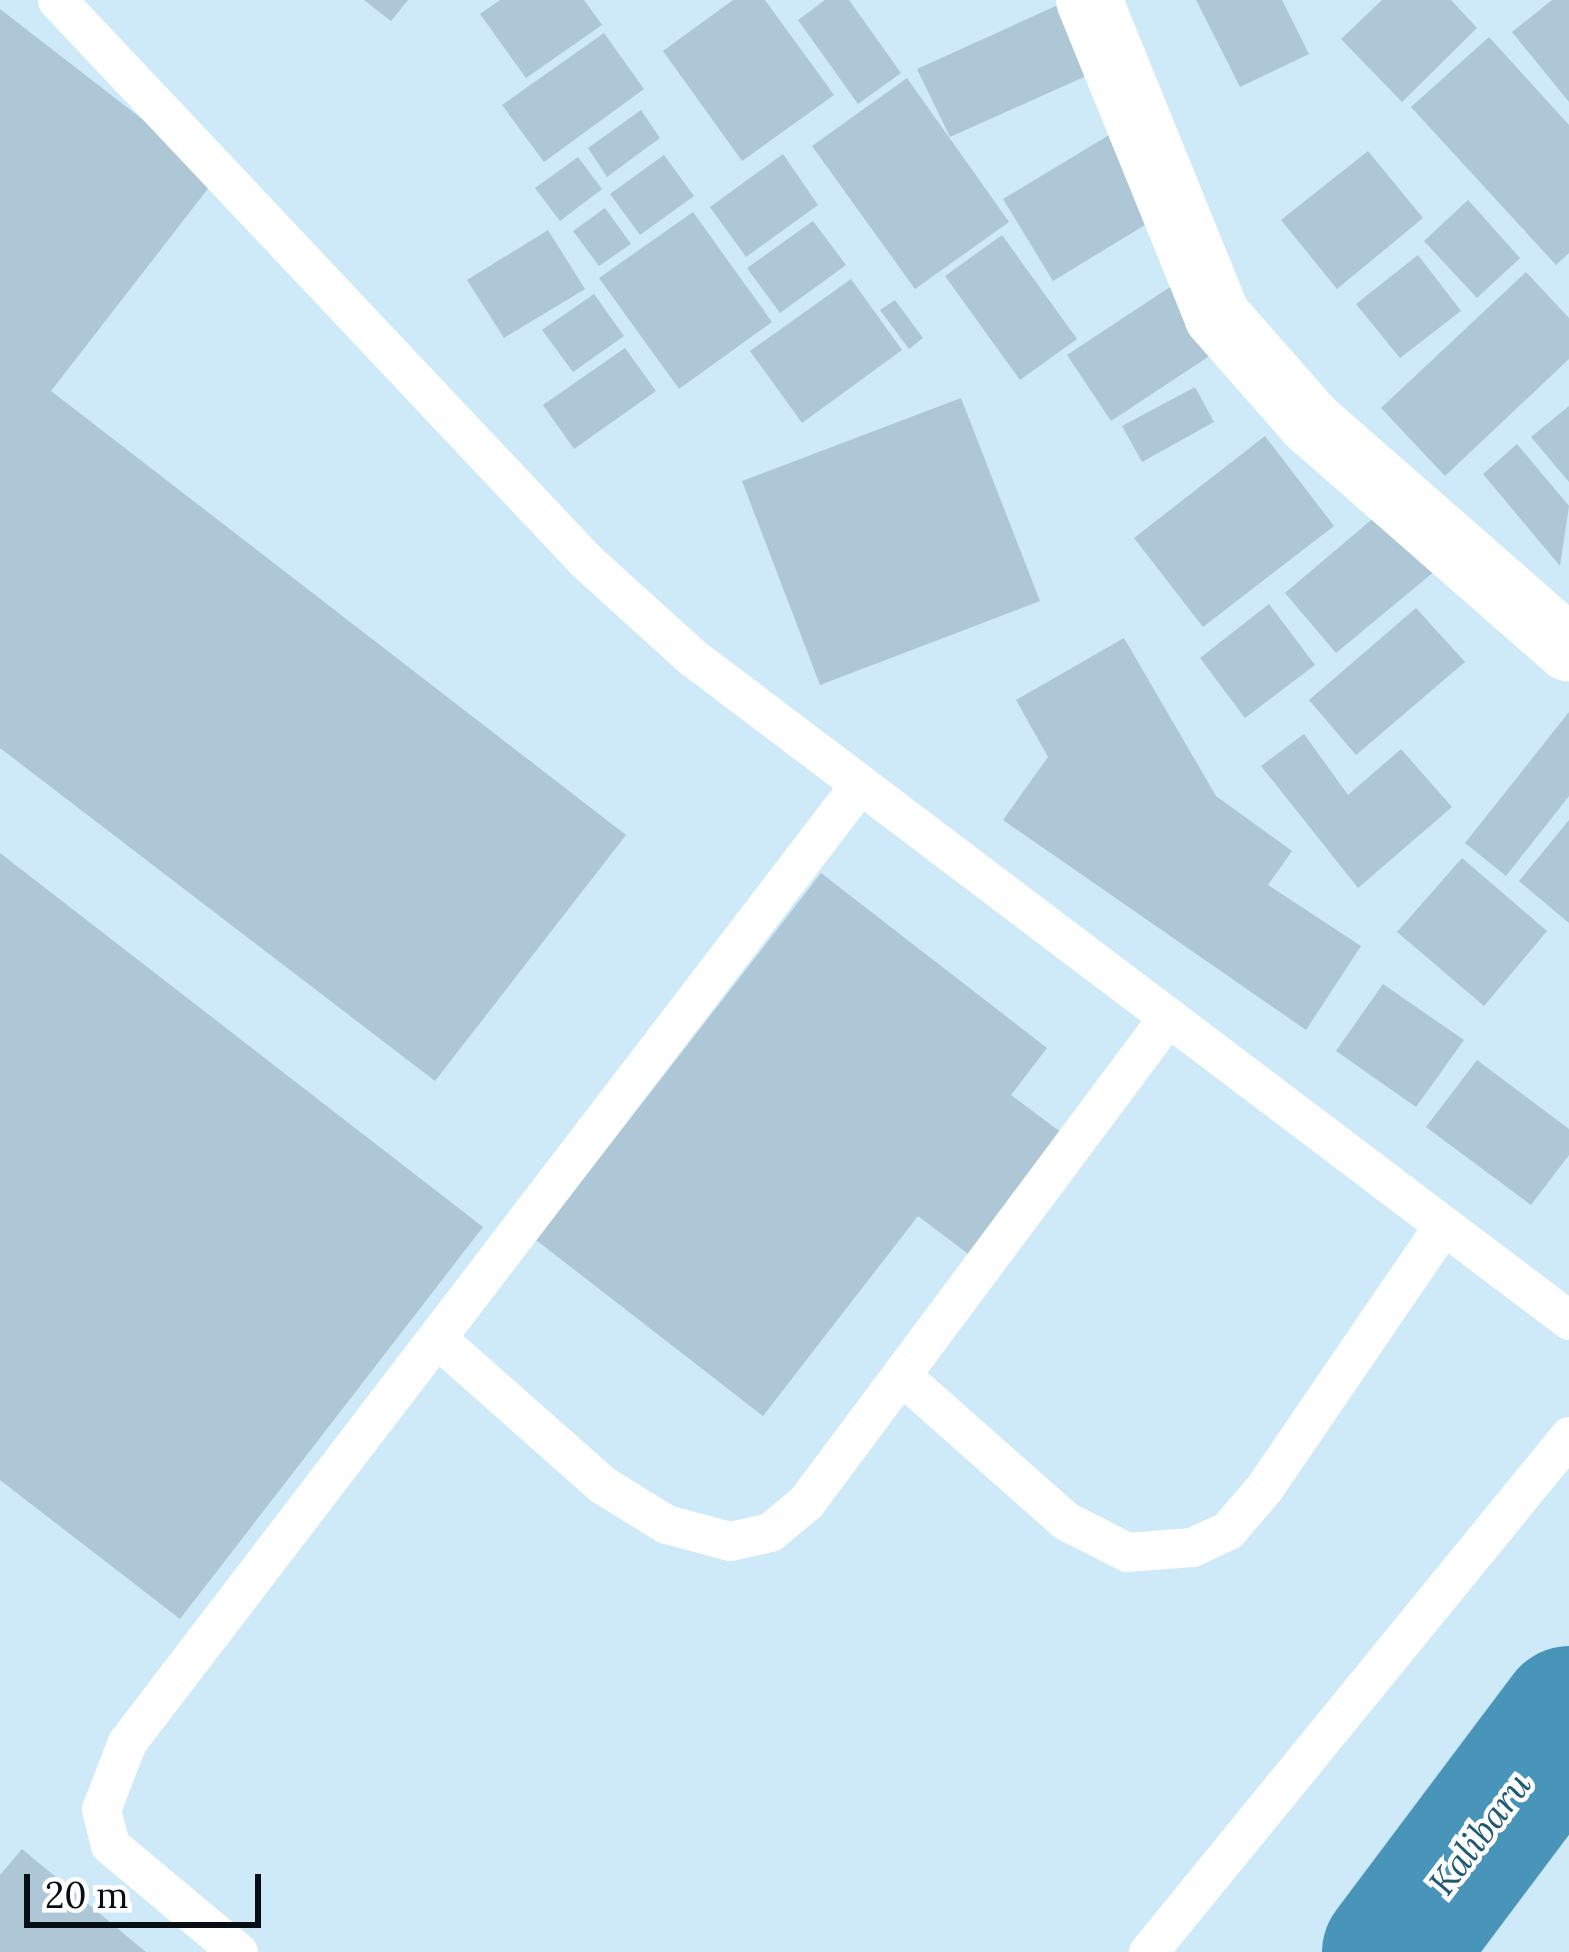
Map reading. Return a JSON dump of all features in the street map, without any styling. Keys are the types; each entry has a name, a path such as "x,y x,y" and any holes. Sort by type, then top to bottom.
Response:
{"street":[{"path":"1090,0 1217,316 1310,422 1569,649"}],"lane":[{"path":"57,0 586,562 857,788 1164,1022 1569,1320"},
{"path":"238,1952 110,1844 100,1809 110,1775 857,788"},
{"path":"440,1341 603,1485 666,1524 730,1541 770,1532 806,1502 1164,1022"},
{"path":"902,1376 1066,1521 1127,1552 1192,1547 1228,1529 1264,1488 1442,1227"},
{"path":"1148,1952 1569,1436"}],"building":[{"path":"364,0 408,0 391,21"},
{"path":"500,0 584,0 602,25 526,78 480,14"},
{"path":"733,0 765,0 834,95 742,161 663,51"},
{"path":"825,0 849,0 901,73 858,104 798,20"},
{"path":"1069,0 1104,68 950,137 917,69"},
{"path":"1196,0 1282,0 1309,54 1240,87"},
{"path":"1382,0 1451,0 1477,28 1402,102 1341,39"},
{"path":"1552,0 1569,0 1569,102 1512,32"},
{"path":"0,9 217,177 51,391 626,835 435,1081 0,748"},
{"path":"604,33 644,89 544,162 502,105"},
{"path":"1489,37 1569,125 1569,253 1556,265 1411,107"},
{"path":"907,78 1009,222 915,289 812,146"},
{"path":"641,110 660,138 607,177 588,148"},
{"path":"1114,132 1163,214 1053,281 1003,199"},
{"path":"1368,151 1423,218 1337,289 1281,220"},
{"path":"783,154 818,205 746,257 710,207"},
{"path":"664,155 694,196 640,235 610,194"},
{"path":"578,157 602,189 560,221 535,188"},
{"path":"1468,200 1520,258 1477,298 1424,241"},
{"path":"605,208 631,244 599,266 573,231"},
{"path":"693,212 772,322 679,389 599,278"},
{"path":"813,221 846,265 780,313 747,268"},
{"path":"548,230 585,289 504,338 467,280"},
{"path":"1002,235 1077,339 1020,380 945,276"},
{"path":"1418,255 1461,311 1400,358 1356,304"},
{"path":"1526,272 1569,318 1569,359 1445,476 1381,408"},
{"path":"851,279 902,350 802,423 750,351"},
{"path":"1173,285 1217,351 1111,421 1067,355"},
{"path":"594,294 624,336 573,372 542,330"},
{"path":"895,300 923,338 909,349 880,310"},
{"path":"625,348 656,391 574,449 543,405"},
{"path":"1195,387 1214,422 1142,462 1122,426"},
{"path":"961,398 1040,601 820,685 742,481"},
{"path":"1569,406 1569,482 1531,437"},
{"path":"1265,436 1334,526 1203,627 1134,538"},
{"path":"1517,444 1569,506 1560,566 1483,474"},
{"path":"1383,510 1435,571 1336,653 1285,593"},
{"path":"1269,604 1315,665 1245,718 1200,658"},
{"path":"1416,608 1465,662 1356,755 1309,700"},
{"path":"1124,638 1216,796 1292,851 1268,885 1361,946 1306,1030 1003,820 1048,757 1016,700"},
{"path":"1569,712 1569,796 1506,876 1465,843"},
{"path":"1304,734 1348,795 1401,749 1452,807 1358,888 1261,766"},
{"path":"1569,820 1569,923 1519,881"},
{"path":"0,853 483,1227 180,1619 0,1480"},
{"path":"1462,858 1547,931 1484,1006 1397,932"},
{"path":"821,873 1047,1048 1011,1095 1070,1139 975,1259 918,1216 763,1416 536,1240"},
{"path":"1383,984 1464,1040 1416,1107 1336,1051"},
{"path":"1477,1060 1569,1129 1569,1155 1531,1205 1426,1127"},
{"path":"22,1849 146,1952 0,1952 0,1875"}],"waterway":[{"name":"Kalibaru","path":"1392,1952 1569,1716"}]}
